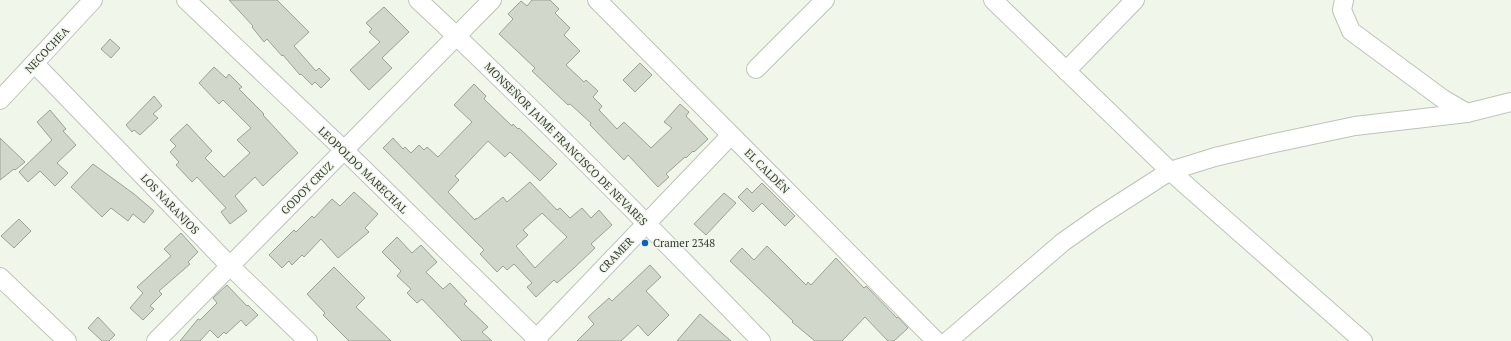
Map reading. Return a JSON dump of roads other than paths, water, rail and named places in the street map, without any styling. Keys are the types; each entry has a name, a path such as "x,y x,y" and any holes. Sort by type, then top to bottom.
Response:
{"street":[{"name":"NECOCHEA","path":"0,100 93,0"},
{"name":"LEOPOLDO MARECHAL","path":"186,0 344,150 537,340"},
{"name":"MONSEÑOR JAIME FRANCISCO DE NEVARES","path":"418,0 647,223 762,341"},
{"name":"GODOY CRUZ","path":"156,341 492,0"},
{"name":"EL CALDÉN","path":"597,0 936,341"},
{"path":"756,69 825,0"},
{"path":"993,0 1170,172 1363,341"},
{"path":"1066,71 1135,0"},
{"path":"1344,0 1342,10 1351,31 1443,99 1467,113"},
{"name":"LOS NARANJOS","path":"34,64 230,266 308,341"},
{"path":"948,341 1063,242 1100,216 1170,172 1215,157 1263,145 1348,128 1467,113 1511,102"},
{"name":"CRAMER","path":"537,340 732,135"},
{"path":"0,277 68,341"}],"place":[{"name":"Cramer 2348","path":"645,243"}]}
